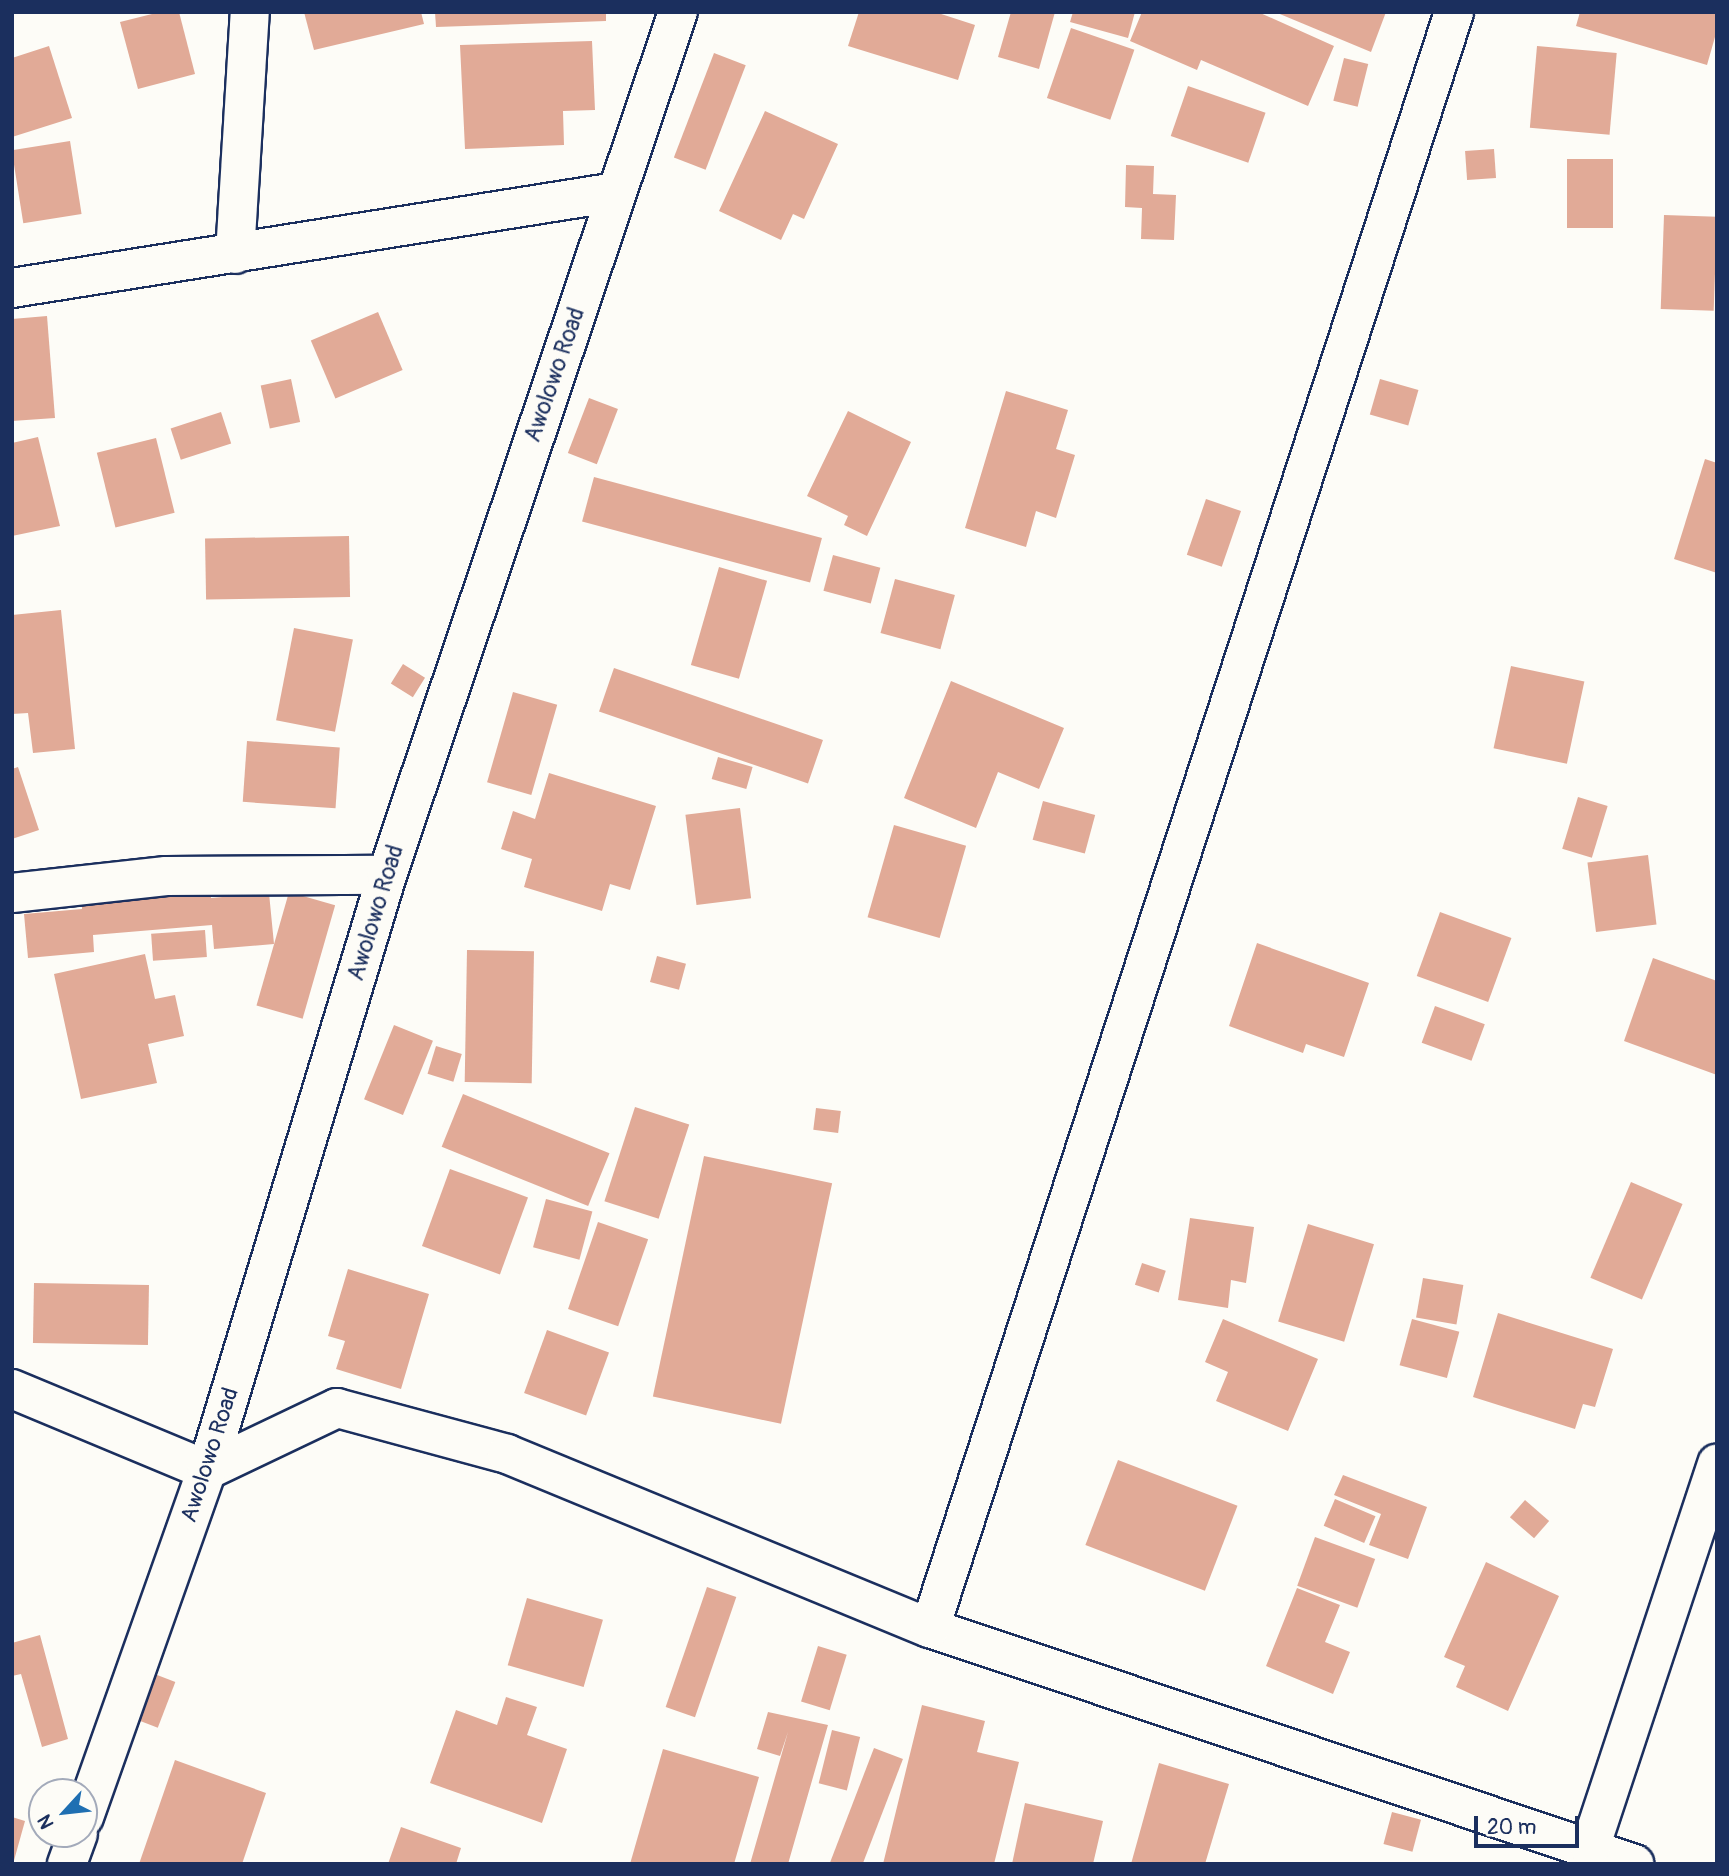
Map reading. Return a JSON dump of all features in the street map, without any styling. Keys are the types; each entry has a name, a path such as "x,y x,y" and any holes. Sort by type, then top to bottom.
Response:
{"street":[{"path":"235,254 250,12"},
{"name":"Awolowo Road","path":"98,1778 207,1470 387,875 678,12"},
{"path":"930,1628 1454,12"},
{"path":"12,288 616,192"},
{"path":"12,893 166,876 387,875"},
{"path":"12,1389 207,1470 337,1408 507,1454 930,1628 1634,1864"},
{"path":"1590,1848 1717,1463"}],"building":[{"path":"160,12 179,12 195,74 138,89 120,22"},
{"path":"304,12 421,12 424,24 314,50"},
{"path":"435,12 606,12 606,21 436,27"},
{"path":"859,12 935,12 975,25 958,80 848,46"},
{"path":"1011,12 1055,12 1039,69 998,57"},
{"path":"1073,12 1135,12 1128,38 1070,22"},
{"path":"1142,12 1258,12 1334,46 1308,106 1201,60 1197,70 1130,41"},
{"path":"1275,12 1386,12 1371,52"},
{"path":"1580,12 1717,12 1717,30 1707,65 1576,26"},
{"path":"1071,28 1134,50 1110,120 1047,98"},
{"path":"592,41 595,110 563,111 564,145 465,149 460,45"},
{"path":"49,46 72,118 12,137 12,58"},
{"path":"1537,46 1617,53 1610,135 1530,128"},
{"path":"714,53 746,65 706,170 674,158"},
{"path":"1344,58 1368,64 1358,107 1333,101"},
{"path":"1188,86 1266,113 1248,163 1171,136"},
{"path":"765,111 838,144 804,219 793,214 781,240 719,211"},
{"path":"70,141 82,214 23,223 12,150"},
{"path":"1494,149 1496,178 1467,180 1465,151"},
{"path":"1567,159 1613,159 1613,228 1567,228"},
{"path":"1126,165 1154,166 1153,194 1176,195 1174,240 1141,239 1142,208 1125,207"},
{"path":"1664,215 1717,217 1714,311 1661,309"},
{"path":"378,312 403,370 335,399 311,341"},
{"path":"47,316 55,418 12,421 12,319"},
{"path":"291,379 300,422 270,428 261,385"},
{"path":"1380,379 1418,390 1408,426 1370,415"},
{"path":"1006,391 1068,410 1056,449 1075,455 1056,518 1036,511 1026,547 965,528"},
{"path":"589,398 618,409 597,464 568,453"},
{"path":"848,411 911,442 867,536 844,525 848,516 807,496"},
{"path":"221,412 231,443 181,460 171,428"},
{"path":"38,437 60,526 12,536 12,443"},
{"path":"156,438 175,513 115,527 97,453"},
{"path":"1705,459 1717,463 1717,573 1674,559"},
{"path":"594,477 822,538 810,583 582,521"},
{"path":"1206,499 1241,511 1222,567 1187,555"},
{"path":"349,536 350,597 206,600 205,539"},
{"path":"833,555 880,568 871,603 823,591"},
{"path":"719,567 767,581 739,679 691,665"},
{"path":"895,579 955,595 940,649 881,633"},
{"path":"61,610 75,749 33,753 28,713 12,714 12,615"},
{"path":"294,628 353,639 335,732 276,720"},
{"path":"403,664 425,678 413,697 391,684"},
{"path":"1511,666 1584,682 1567,764 1494,748"},
{"path":"614,668 823,740 808,783 599,711"},
{"path":"951,681 1064,728 1039,789 998,772 976,828 904,798"},
{"path":"513,692 557,705 531,795 487,782"},
{"path":"247,741 340,747 336,808 243,802"},
{"path":"718,757 753,767 746,789 712,779"},
{"path":"18,767 39,830 12,839 12,769"},
{"path":"549,773 656,806 630,890 610,884 602,911 524,887 532,859 501,849 513,811 535,819"},
{"path":"1578,797 1608,806 1592,858 1562,849"},
{"path":"1043,801 1095,815 1085,854 1033,840"},
{"path":"740,808 751,898 697,905 685,815"},
{"path":"894,825 966,846 940,938 868,917"},
{"path":"1648,855 1657,924 1596,932 1587,862"},
{"path":"289,892 335,905 303,1019 256,1005"},
{"path":"211,893 211,898 269,893 274,944 214,949 212,925 93,935 94,952 28,958 24,914 82,909 82,904"},
{"path":"1440,912 1511,938 1488,1002 1417,976"},
{"path":"205,930 207,957 153,961 151,934"},
{"path":"1257,943 1369,983 1344,1057 1306,1044 1303,1053 1229,1026"},
{"path":"467,950 534,951 532,1083 465,1082"},
{"path":"145,954 155,999 175,995 184,1036 148,1044 157,1083 81,1099 54,974"},
{"path":"657,956 686,964 679,990 650,982"},
{"path":"1653,958 1717,981 1717,1075 1624,1041"},
{"path":"1435,1006 1485,1024 1471,1061 1422,1043"},
{"path":"394,1025 433,1041 403,1115 364,1099"},
{"path":"436,1046 462,1054 453,1082 428,1074"},
{"path":"463,1094 609,1153 588,1206 442,1147"},
{"path":"635,1107 689,1125 659,1219 604,1201"},
{"path":"816,1108 841,1111 838,1133 813,1130"},
{"path":"704,1156 832,1183 781,1424 653,1397"},
{"path":"450,1169 528,1197 500,1274 422,1246"},
{"path":"1631,1182 1683,1204 1642,1300 1590,1278"},
{"path":"546,1199 592,1211 579,1260 533,1247"},
{"path":"1190,1218 1254,1227 1246,1283 1231,1280 1228,1308 1178,1300"},
{"path":"598,1222 648,1239 618,1326 568,1309"},
{"path":"1308,1224 1374,1244 1344,1342 1278,1322"},
{"path":"1142,1263 1166,1271 1159,1293 1135,1285"},
{"path":"348,1269 429,1294 401,1389 336,1369 345,1341 328,1336"},
{"path":"1423,1278 1463,1285 1456,1325 1416,1317"},
{"path":"34,1283 149,1285 148,1345 33,1343"},
{"path":"1498,1313 1613,1349 1595,1407 1583,1404 1575,1429 1473,1397"},
{"path":"1223,1319 1318,1359 1288,1431 1216,1401 1228,1372 1205,1362"},
{"path":"1412,1319 1459,1332 1447,1378 1400,1365"},
{"path":"547,1330 609,1353 586,1416 524,1393"},
{"path":"1118,1460 1237,1506 1205,1591 1085,1545"},
{"path":"1343,1475 1427,1507 1408,1559 1369,1545 1381,1514 1334,1495"},
{"path":"1335,1499 1376,1516 1364,1543 1324,1526"},
{"path":"1525,1500 1549,1521 1534,1538 1510,1517"},
{"path":"1315,1537 1375,1559 1357,1608 1297,1586"},
{"path":"1486,1562 1559,1596 1508,1711 1456,1687 1465,1666 1444,1657"},
{"path":"707,1587 736,1597 695,1717 666,1707"},
{"path":"1297,1588 1340,1605 1325,1642 1350,1652 1333,1694 1266,1666"},
{"path":"527,1598 603,1620 584,1687 508,1665"},
{"path":"40,1635 68,1739 42,1747 21,1674 12,1676 12,1643"},
{"path":"818,1646 847,1655 830,1710 801,1701"},
{"path":"152,1673 175,1682 158,1728 134,1719"},
{"path":"506,1697 537,1707 527,1735 567,1749 542,1823 430,1783 456,1710 497,1725"},
{"path":"922,1705 985,1721 977,1752 1019,1762 994,1864 883,1864"},
{"path":"768,1712 828,1725 788,1864 750,1864 788,1732 780,1756 757,1749"},
{"path":"832,1730 860,1737 847,1790 819,1783"},
{"path":"874,1748 903,1759 863,1864 830,1864"},
{"path":"663,1749 759,1777 734,1864 630,1864"},
{"path":"175,1760 266,1793 242,1864 139,1864"},
{"path":"1159,1763 1229,1784 1205,1864 1131,1864"},
{"path":"1025,1803 1103,1821 1093,1864 1012,1864"},
{"path":"1392,1812 1421,1820 1412,1852 1383,1844"},
{"path":"12,1817 25,1821 13,1864 12,1864"},
{"path":"401,1827 461,1848 456,1864 388,1864"}]}
